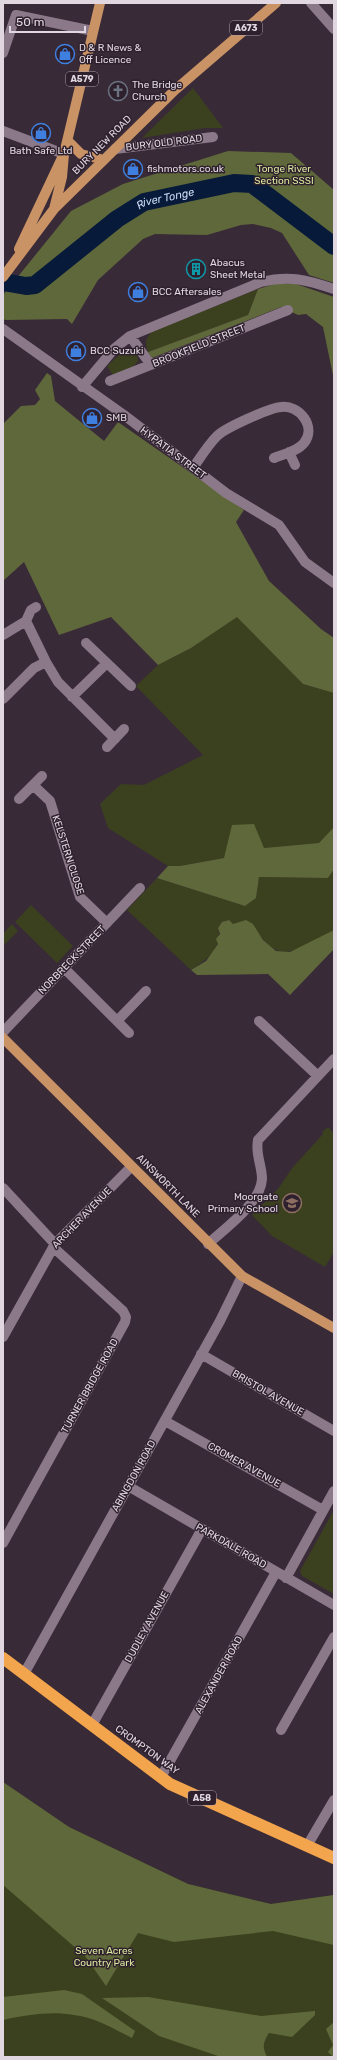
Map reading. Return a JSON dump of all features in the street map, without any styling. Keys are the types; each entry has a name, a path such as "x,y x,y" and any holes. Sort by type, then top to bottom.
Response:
{"highway":[{"name":"CROMPTON WAY","path":"3,1658 170,1784 334,1858"}],"main road":[{"name":"A579","path":"7,272 64,154 100,3"},
{"name":"BURY NEW ROAD","path":"54,209 189,76 276,3"},
{"path":"68,141 81,154 104,160"},
{"name":"A579","path":"7,272 54,209 62,177 64,154"},
{"name":"AINSWORTH LANE","path":"3,1038 208,1244 242,1276 332,1324"}],"street":[{"path":"311,3 334,30"},
{"path":"3,53 16,15 93,31"},
{"path":"3,131 64,154"},
{"name":"BURY OLD ROAD","path":"115,149 213,137"},
{"path":"82,387 114,349 130,336 261,282 280,278 305,279 334,289"},
{"name":"BROOKFIELD STREET","path":"110,381 288,310"},
{"name":"HYPATIA STREET","path":"3,329 226,493 278,525 306,562 334,583"},
{"path":"130,336 151,365"},
{"path":"193,468 217,436 233,426 281,406 292,408 302,413 307,421 308,431 305,442 290,452 274,458"},
{"path":"290,452 295,465"},
{"path":"3,635 26,621 31,610 36,607"},
{"path":"26,621 46,662 58,682 115,739"},
{"path":"86,643 131,686"},
{"path":"3,699 34,668 46,662"},
{"path":"72,697 107,663"},
{"path":"106,747 124,730"},
{"path":"19,799 42,776"},
{"name":"KELSTERN CLOSE","path":"33,785 50,801 80,897 107,923"},
{"name":"NORBRECK STREET","path":"3,1032 140,888"},
{"path":"64,968 129,1033"},
{"path":"117,1021 146,991"},
{"path":"259,1021 318,1076"},
{"path":"208,1244 258,1195 262,1179 256,1147 259,1138 303,1099 318,1076 334,1060"},
{"name":"ARCHER AVENUE","path":"3,1337 54,1246 131,1167"},
{"path":"3,1188 54,1246"},
{"name":"TURNER BRIDGE ROAD","path":"3,1543 125,1322 126,1317 123,1311 54,1246"},
{"name":"ABINGDON ROAD","path":"24,1674 165,1421 242,1276"},
{"name":"BRISTOL AVENUE","path":"201,1354 334,1431"},
{"name":"CROMER AVENUE","path":"165,1421 323,1510"},
{"name":"PARKDALE ROAD","path":"128,1486 334,1605"},
{"path":"286,1578 334,1491"},
{"name":"DUDLEY AVENUE","path":"92,1725 202,1529"},
{"name":"ALEXANDER ROAD","path":"161,1777 276,1572"},
{"path":"281,1730 334,1637"},
{"path":"307,1846 334,1800"}],"green space":[{"path":"193,88 223,128 205,128 142,138"},
{"name":"Tonge River Section SSSI","path":"228,151 291,153 334,190 334,283 309,275 282,233 271,228 253,224 241,225 207,235 155,234 143,239 98,280 72,324 67,319 5,320 3,318 3,295 71,211 123,184"},
{"path":"278,283 296,284 334,297 334,380 323,327 306,314 298,315 281,307 152,358 148,352 248,315 258,289"},
{"path":"258,289 248,315 148,352 146,341 152,332"},
{"path":"126,349 131,349 137,354 138,361 133,367 114,377 107,366"},
{"path":"47,373 51,376 55,401 104,441 118,422 244,510 236,522 269,581 321,629 334,638 334,693 303,684 237,617 191,648 158,665 111,617 59,635 24,562 3,581 3,424 21,406 35,405 40,399 35,390"},
{"path":"237,616 303,684 334,693 334,827 319,843 264,848 224,858 180,866 168,866 108,828 100,804 121,784 144,785 203,755 136,686 158,665 191,648"},
{"path":"254,824 264,848 319,843 334,827 334,869 328,878 259,877 256,898 245,906 157,878 168,866 180,866 224,858 232,825"},
{"path":"334,869 334,930 299,949 289,951 280,951 271,947 262,938 253,924 233,924 229,920 222,922 218,928 218,941 212,953 191,970 127,910 157,878 245,906 256,898 259,877 328,878"},
{"path":"31,905 73,946 57,963 15,922"},
{"path":"229,920 233,924 246,920 253,924 263,940 276,951 290,952 334,930 334,949 290,995 268,974 197,975 191,970 206,961 218,944 216,939 220,934 218,928 222,922"},
{"path":"12,924 18,931 3,946 3,934"},
{"name":"Moorgate Primary School","path":"328,1127 334,1133 334,1252 325,1267 272,1236 252,1215 278,1189 293,1167 323,1134 322,1132"},
{"path":"334,1510 334,1594 302,1576 300,1571"},
{"name":"Seven Acres Country Park","path":"3,1782 69,1827 188,1884 271,1904 334,1895 334,2057 3,2057"},
{"path":"3,1782 69,1827 188,1884 271,1904 334,1895 334,1945 273,1931 174,1942 138,1933 106,1986 85,1956 3,1885"},
{"path":"64,1990 82,1994 135,2031 132,2038 89,2018 74,2015 56,2013 38,2014 3,2020 3,1997"},
{"path":"148,1997 261,2016 315,2011 315,2015 292,2037 269,2033 265,2039 264,2045 264,2050 267,2057 221,2057 159,2036 102,1998"},
{"path":"334,2022 333,2057 328,2052 333,2045 326,2029"}],"waterway":[{"name":"River Tonge","path":"3,282 26,286 35,285 117,219 144,202 234,183 252,184 334,246"}],"place":[{"name":"D & R News & Off Licence","path":"65,54"},
{"name":"The Bridge Church","path":"118,91"},
{"name":"Bath Safe Ltd","path":"41,133"},
{"name":"fishmotors.co.uk","path":"133,169"},
{"name":"Abacus Sheet Metal","path":"196,269"},
{"name":"BCC Aftersales","path":"138,292"},
{"name":"BCC Suzuki","path":"76,351"},
{"name":"SMB","path":"92,418"},
{"name":"Moorgate Primary School","path":"292,1203"}]}
